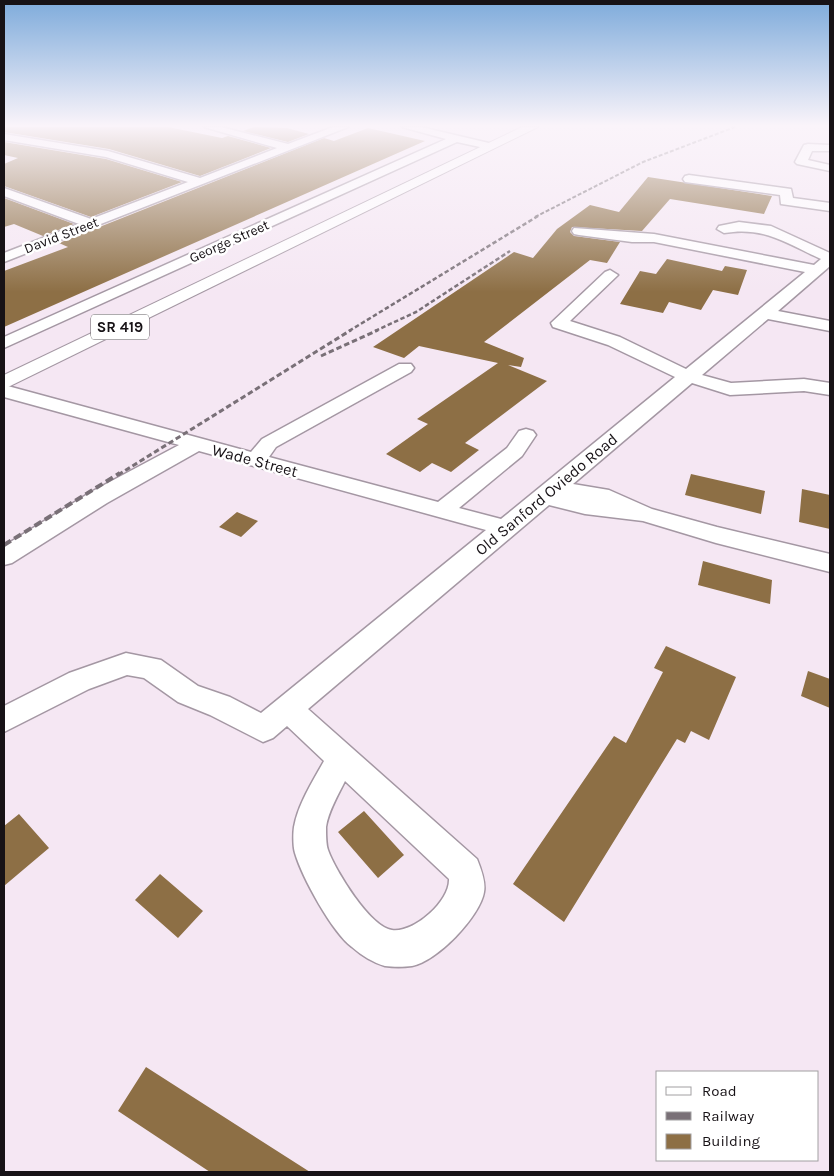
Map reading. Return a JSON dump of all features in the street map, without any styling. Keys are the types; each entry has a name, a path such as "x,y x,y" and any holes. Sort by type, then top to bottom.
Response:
{"main road":[{"name":"SR 419","path":"4,383 416,182"}],"street":[{"name":"David Street","path":"4,258 200,182"},
{"name":"George Street","path":"4,343 358,182"},
{"path":"716,182 787,192 786,201 830,207"},
{"path":"4,192 91,224"},
{"path":"724,229 742,225 763,228 788,237 826,262"},
{"path":"579,231 632,238 654,238 826,262"},
{"name":"Old Sanford Oviedo Road","path":"4,720 79,681 126,664 151,668 188,694 220,706 263,730 826,262"},
{"path":"610,275 559,324 632,348 688,376 736,389 804,385 830,390"},
{"path":"763,313 830,326"},
{"path":"256,460 269,443 405,368"},
{"name":"Wade Street","path":"4,391 506,528"},
{"path":"442,510 515,452 526,435"},
{"path":"4,557 102,494 143,470 197,444"},
{"path":"548,492 585,507 644,514 716,535 830,563"},
{"path":"288,709 465,872 467,892 448,921 412,948 386,948 363,934 334,897 311,852 310,827 318,801 341,758"}],"building":[{"path":"4,182 182,182 91,217 4,186"},
{"path":"213,182 332,182 4,327 4,271 68,247 59,243"},
{"path":"644,182 680,182 772,196 764,214 670,199 642,231 572,227 570,232 574,236 620,242 607,263 590,260 484,342 524,358 521,367 508,365 547,381 465,443 479,450 451,472 432,463 420,472 386,454 428,424 417,419 498,363 419,346 404,358 373,347 514,252 533,258 557,229 590,205 619,212"},
{"path":"4,198 74,224 43,236 14,224 4,227"},
{"path":"667,259 722,271 725,266 747,270 738,295 713,290 701,310 669,302 663,313 620,304 640,271 656,274"},
{"path":"691,474 765,491 761,514 685,495"},
{"path":"802,489 830,495 830,529 799,522"},
{"path":"237,512 258,521 241,537 219,527"},
{"path":"703,561 772,580 770,604 698,585"},
{"path":"666,646 736,677 709,740 691,731 685,743 677,739 564,922 513,884 614,736 626,743 663,672 654,668"},
{"path":"808,671 830,679 830,708 801,696"},
{"path":"364,811 404,855 378,878 338,832"},
{"path":"19,814 49,848 4,886 4,826"},
{"path":"160,874 203,911 178,938 135,900"},
{"path":"146,1067 310,1172 210,1172 118,1111"}],"railway":[{"path":"535,217 604,182"},
{"path":"349,331 538,216"},
{"path":"375,331 416,312 510,251"},
{"path":"118,475 351,330"},
{"path":"321,356 378,330"},
{"path":"4,545 120,473"}]}
